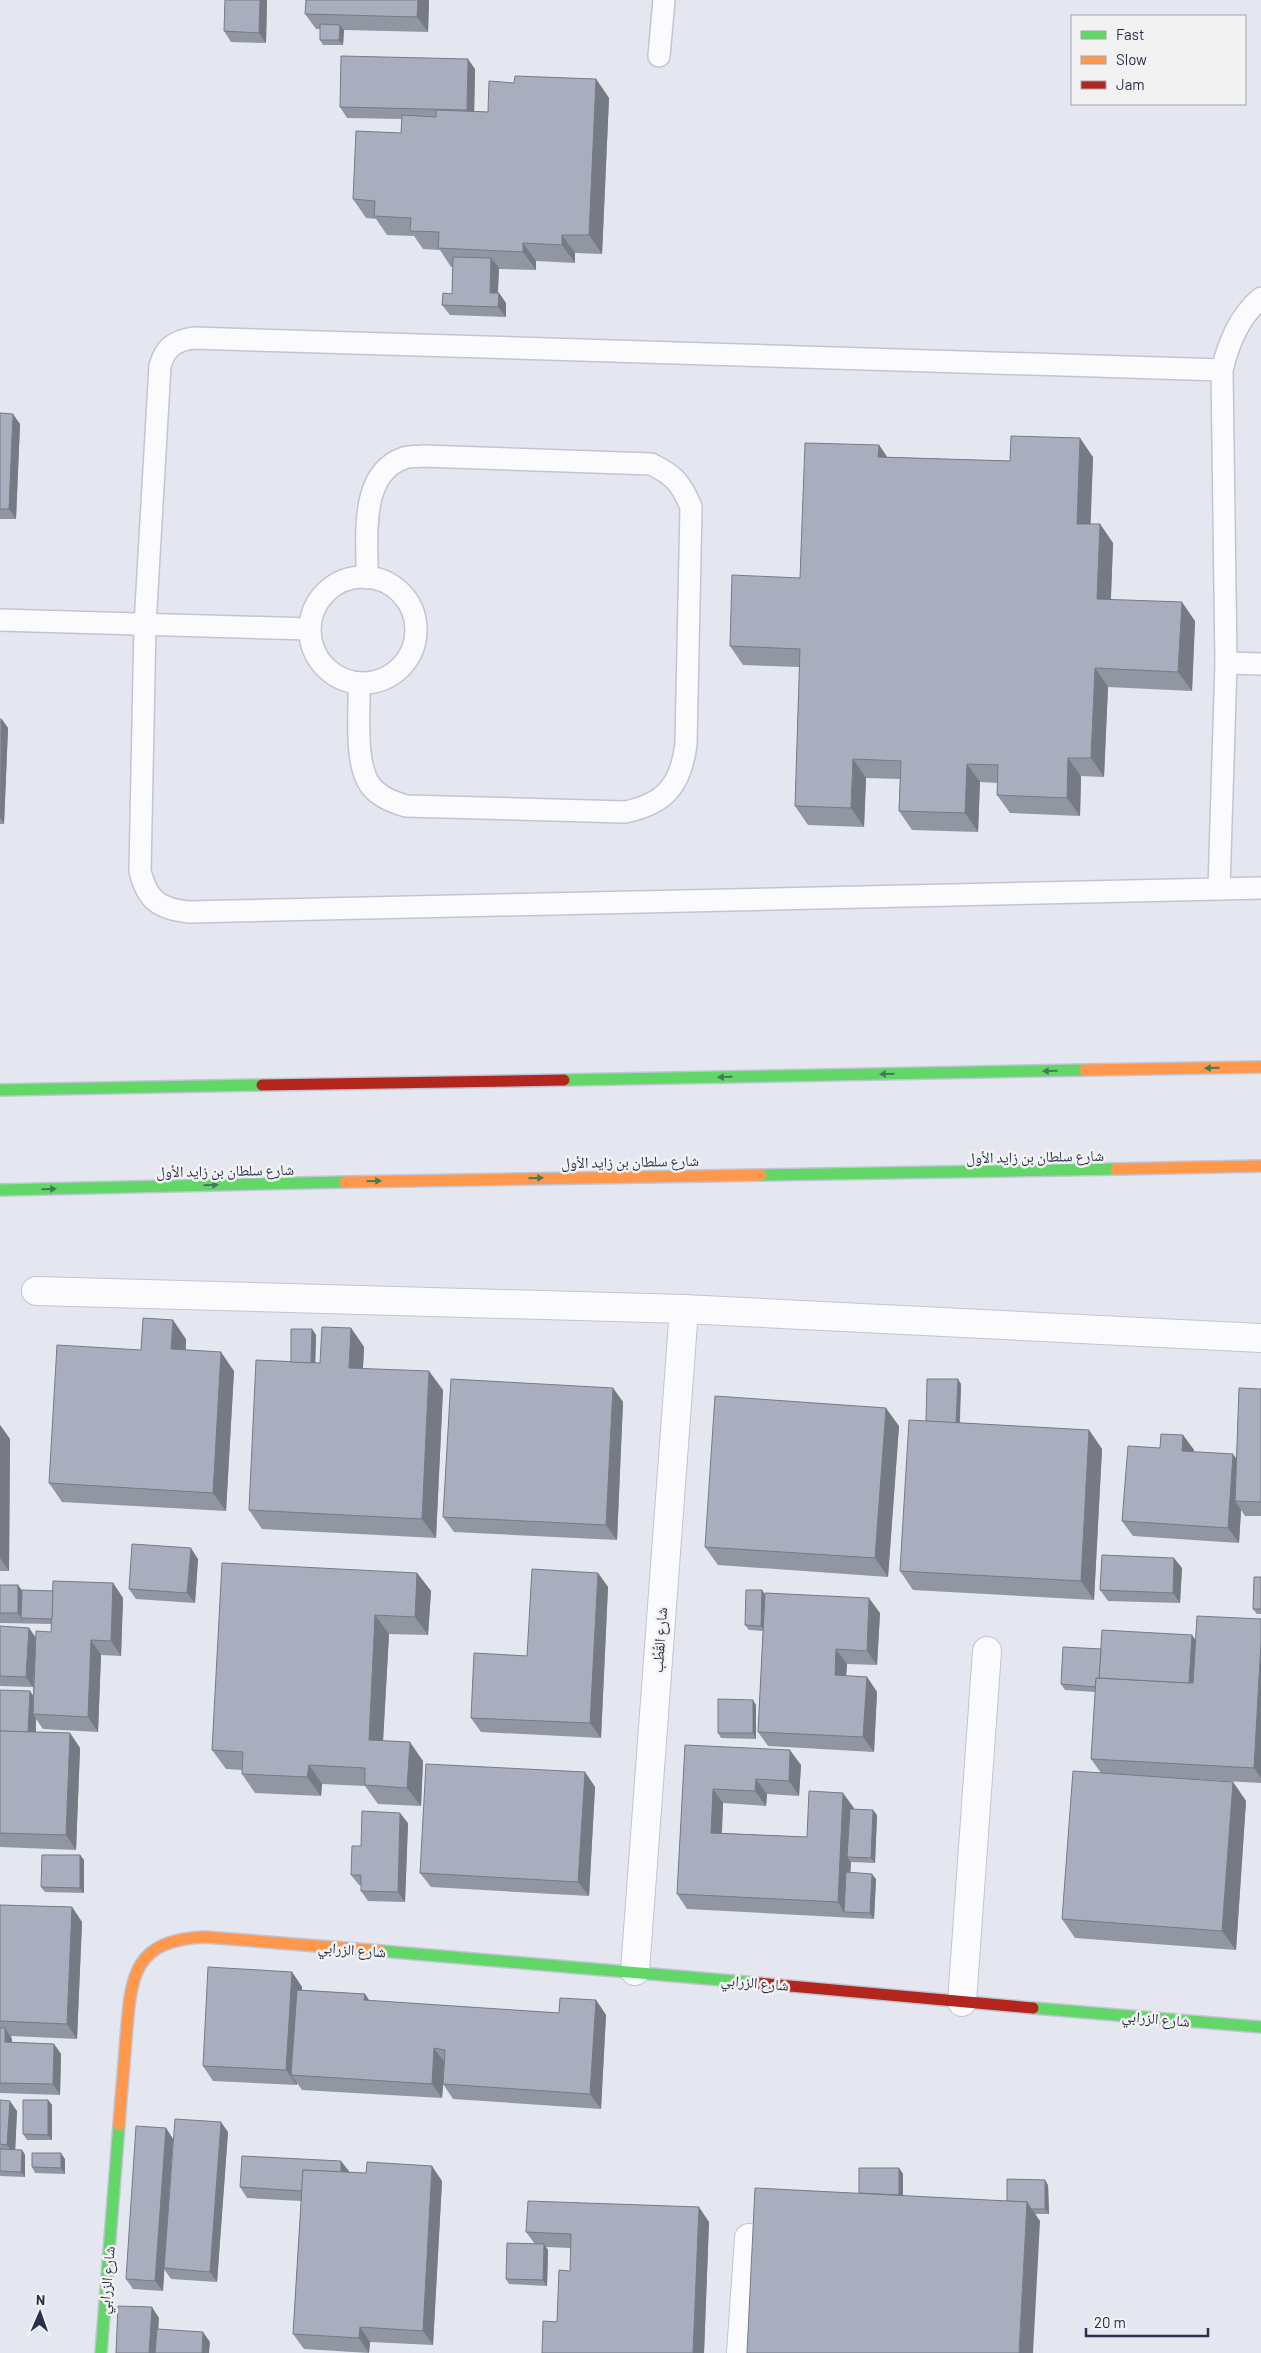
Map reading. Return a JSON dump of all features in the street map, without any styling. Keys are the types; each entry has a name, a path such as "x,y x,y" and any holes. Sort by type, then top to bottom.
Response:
{"main road":[{"path":"0,1090 1261,1067"},
{"name":"شارع سلطان بن زايد الأول","path":"0,1190 555,1177 936,1174 1261,1166"},
{"name":"شارع الزرابي","path":"100,2353 130,1988 134,1974 144,1959 157,1949 186,1937 635,1971 962,2002 1261,2027"}],"street":[{"path":"36,1291 684,1309 1261,1338"},
{"name":"شارع القُطُب","path":"635,1971 684,1309"},
{"path":"962,2002 987,1651"},
{"path":"741,2353 749,2238"}],"lane":[{"path":"659,56 664,0"},
{"path":"1219,889 1226,663 1222,370 1234,332 1245,315 1261,298"},
{"path":"1222,370 213,339 181,340 171,346 164,354 160,366 145,625 140,870 144,888 155,902 171,910 1261,888"},
{"path":"360,683 362,768 371,786 387,800 406,806 625,812 644,808 662,798 676,783 684,764 691,507 683,488 669,473 651,464 424,456 405,458 388,467 376,481 370,498 367,578"},
{"path":"367,578 385,582 401,592 411,608 416,625 415,643 407,660 394,674 378,681 360,683 343,679 330,671 319,659 312,645 310,629 313,612 321,598 334,586 350,579 367,578"},
{"path":"0,620 310,629"},
{"path":"1226,663 1261,664"}],"building":[{"path":"225,0 260,0 259,33 224,31"},
{"path":"306,0 418,0 417,17 305,14"},
{"path":"320,24 340,25 339,40 320,40"},
{"path":"341,56 468,59 467,110 340,107"},
{"path":"515,76 596,79 589,235 562,235 562,245 523,243 523,252 438,248 439,232 410,231 411,218 374,216 375,201 353,199 356,131 401,133 402,115 436,117 436,110 488,112 489,81 514,83"},
{"path":"453,257 491,258 490,293 499,293 498,307 442,305 443,293 452,294"},
{"path":"0,413 13,414 9,509 0,509"},
{"path":"1011,436 1080,438 1077,524 1100,524 1097,599 1182,602 1178,672 1095,668 1091,758 1068,758 1067,798 997,795 998,765 967,764 965,813 899,811 901,761 853,759 851,808 795,806 800,649 730,646 732,575 800,578 805,443 879,445 878,457 1010,461"},
{"path":"143,1318 173,1320 171,1349 221,1352 213,1493 49,1483 57,1345 141,1350"},
{"path":"322,1327 351,1328 349,1368 429,1371 422,1519 249,1510 256,1360 320,1363"},
{"path":"291,1329 312,1329 311,1363 291,1362"},
{"path":"451,1379 613,1388 606,1525 443,1517"},
{"path":"927,1379 958,1379 956,1423 926,1421"},
{"path":"1239,1388 1261,1389 1261,1502 1235,1501"},
{"path":"715,1396 886,1408 875,1558 705,1547"},
{"path":"909,1420 1089,1430 1081,1581 900,1571"},
{"path":"1161,1434 1183,1435 1182,1451 1233,1454 1228,1528 1122,1521 1128,1446 1160,1448"},
{"path":"132,1544 191,1548 187,1593 129,1589"},
{"path":"1102,1555 1174,1558 1173,1593 1100,1590"},
{"path":"222,1563 417,1573 415,1617 375,1615 369,1740 410,1742 407,1788 365,1785 365,1768 309,1765 307,1777 242,1774 243,1752 212,1750"},
{"path":"532,1569 598,1573 590,1723 471,1718 474,1653 527,1656"},
{"path":"1254,1577 1261,1577 1261,1609 1253,1609"},
{"path":"53,1581 113,1583 111,1641 91,1640 88,1717 33,1714 36,1631 51,1632"},
{"path":"0,1585 18,1585 18,1613 0,1613"},
{"path":"22,1590 53,1591 52,1619 21,1618"},
{"path":"746,1590 762,1590 761,1626 745,1625"},
{"path":"765,1593 869,1598 867,1651 836,1649 835,1675 867,1677 863,1737 758,1732"},
{"path":"1197,1616 1261,1619 1254,1768 1091,1759 1096,1678 1193,1683"},
{"path":"0,1626 29,1628 26,1677 0,1676"},
{"path":"1102,1630 1192,1635 1189,1683 1099,1678"},
{"path":"1063,1647 1101,1649 1099,1678 1096,1678 1095,1687 1061,1684"},
{"path":"0,1690 30,1691 28,1732 0,1731"},
{"path":"718,1699 753,1700 753,1733 718,1733"},
{"path":"0,1731 70,1733 66,1835 0,1833"},
{"path":"685,1745 790,1750 789,1781 756,1779 755,1791 713,1789 711,1833 807,1837 809,1791 843,1793 838,1902 677,1894"},
{"path":"426,1764 585,1772 578,1882 420,1873"},
{"path":"1073,1771 1233,1782 1222,1931 1062,1919"},
{"path":"850,1809 873,1810 871,1858 847,1857"},
{"path":"362,1811 400,1813 398,1892 361,1891 361,1875 351,1875 352,1846 361,1846"},
{"path":"42,1855 80,1855 80,1888 41,1887"},
{"path":"846,1872 872,1874 870,1913 844,1912"},
{"path":"0,1905 72,1907 67,2024 0,2021"},
{"path":"208,1967 292,1972 286,2070 203,2066"},
{"path":"297,1990 365,1994 364,2000 559,2013 560,1998 596,2000 590,2094 443,2084 445,2050 434,2048 432,2084 291,2075"},
{"path":"0,2028 5,2028 5,2042 54,2044 53,2084 0,2083"},
{"path":"0,2100 10,2101 7,2145 0,2144"},
{"path":"23,2100 48,2100 48,2135 23,2134"},
{"path":"175,2119 221,2122 210,2272 164,2268"},
{"path":"136,2126 166,2128 155,2281 126,2279"},
{"path":"0,2149 22,2150 21,2172 0,2171"},
{"path":"32,2153 61,2153 61,2168 32,2167"},
{"path":"242,2156 341,2161 341,2172 303,2170 302,2191 240,2187"},
{"path":"367,2162 432,2166 423,2331 360,2327 359,2338 293,2334 303,2170 366,2173"},
{"path":"859,2168 899,2168 899,2195 859,2193"},
{"path":"1007,2179 1045,2180 1045,2209 1031,2209 1027,2202 1007,2201"},
{"path":"755,2188 1027,2202 1019,2353 747,2353"},
{"path":"528,2201 699,2207 693,2353 542,2353 543,2321 557,2322 559,2270 570,2271 571,2234 526,2232"},
{"path":"507,2243 544,2244 543,2280 506,2279"},
{"path":"118,2306 152,2307 149,2353 116,2353"},
{"path":"157,2329 203,2332 202,2353 155,2353"}],"traffic: fast":[{"path":"564,1080 1085,1070"},
{"path":"0,1090 262,1085"},
{"path":"761,1175 1116,1169"},
{"path":"0,1190 345,1182"},
{"path":"381,1951 757,1983"},
{"path":"1033,2008 1261,2027"},
{"path":"101,2353 119,2125"}],"traffic: slow":[{"path":"1085,1070 1261,1067"},
{"path":"1116,1169 1261,1166"},
{"path":"345,1182 761,1175"},
{"path":"119,2125 130,1997 140,1966 149,1954 163,1945 181,1940 205,1937 381,1951"}],"traffic: jam":[{"path":"262,1085 564,1080"},
{"path":"757,1983 1033,2008"}]}
